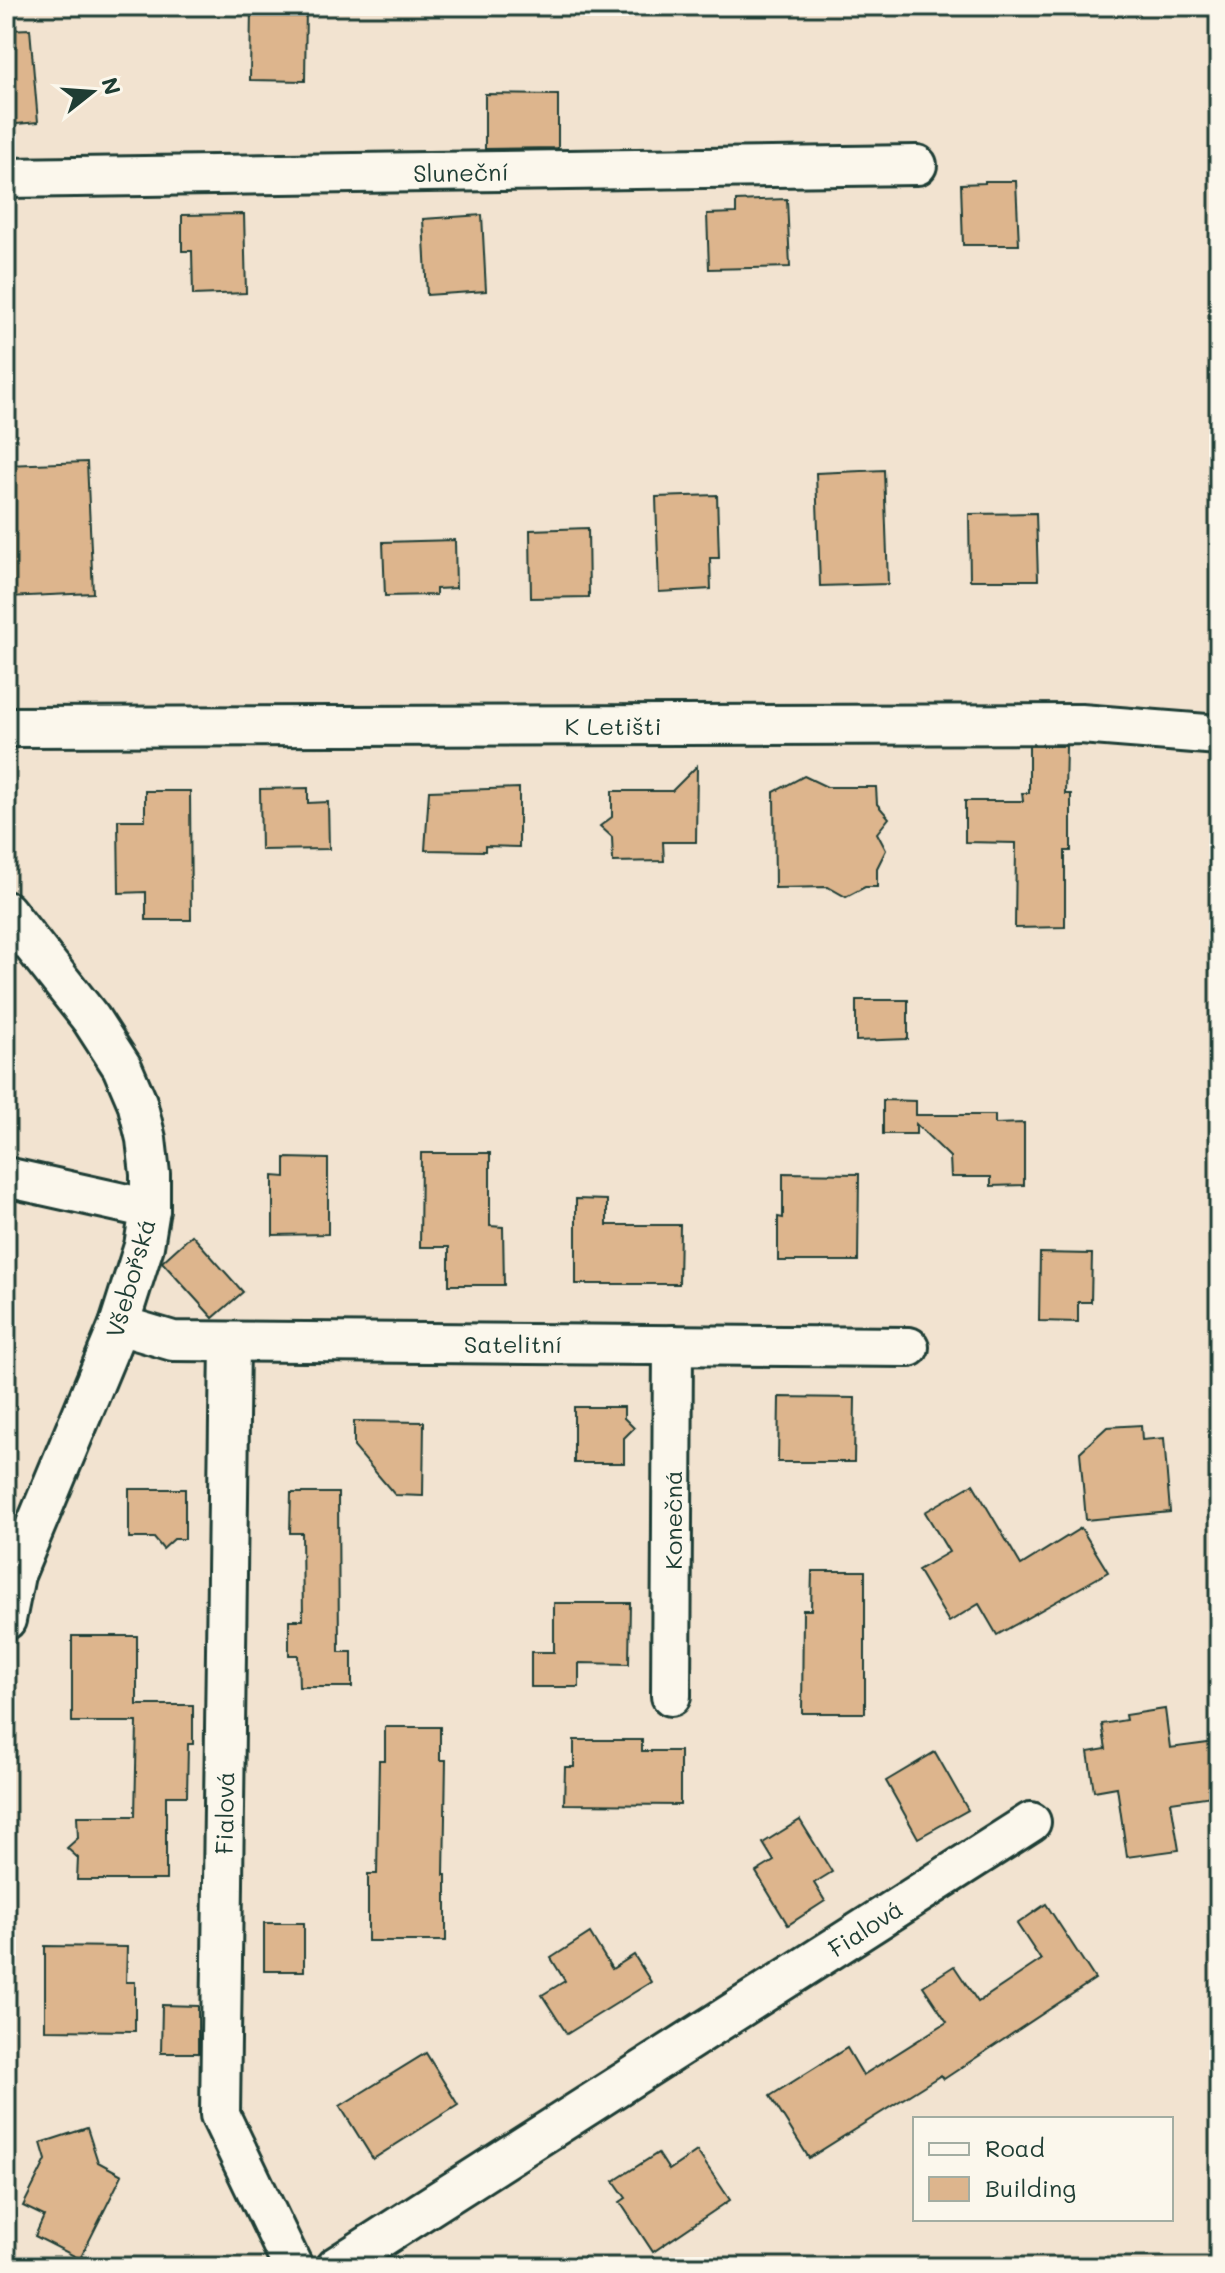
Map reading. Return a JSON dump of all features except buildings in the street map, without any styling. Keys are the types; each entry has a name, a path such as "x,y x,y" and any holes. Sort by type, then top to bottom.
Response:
{"street":[{"name":"Sluneční","path":"6,178 917,165"},
{"name":"K Letišti","path":"6,727 1081,724 1219,735"},
{"name":"Všebořská","path":"6,911 91,1019 122,1067 137,1102 150,1174 150,1209 144,1246 119,1325 15,1575 6,1620"},
{"path":"6,1177 150,1209"},
{"name":"Satelitní","path":"119,1325 173,1341 909,1347"},
{"name":"Fialová","path":"230,1342 220,2115 293,2267"},
{"name":"Konečná","path":"671,1696 673,1345"},
{"name":"Fialová","path":"335,2267 1031,1822"}]}
